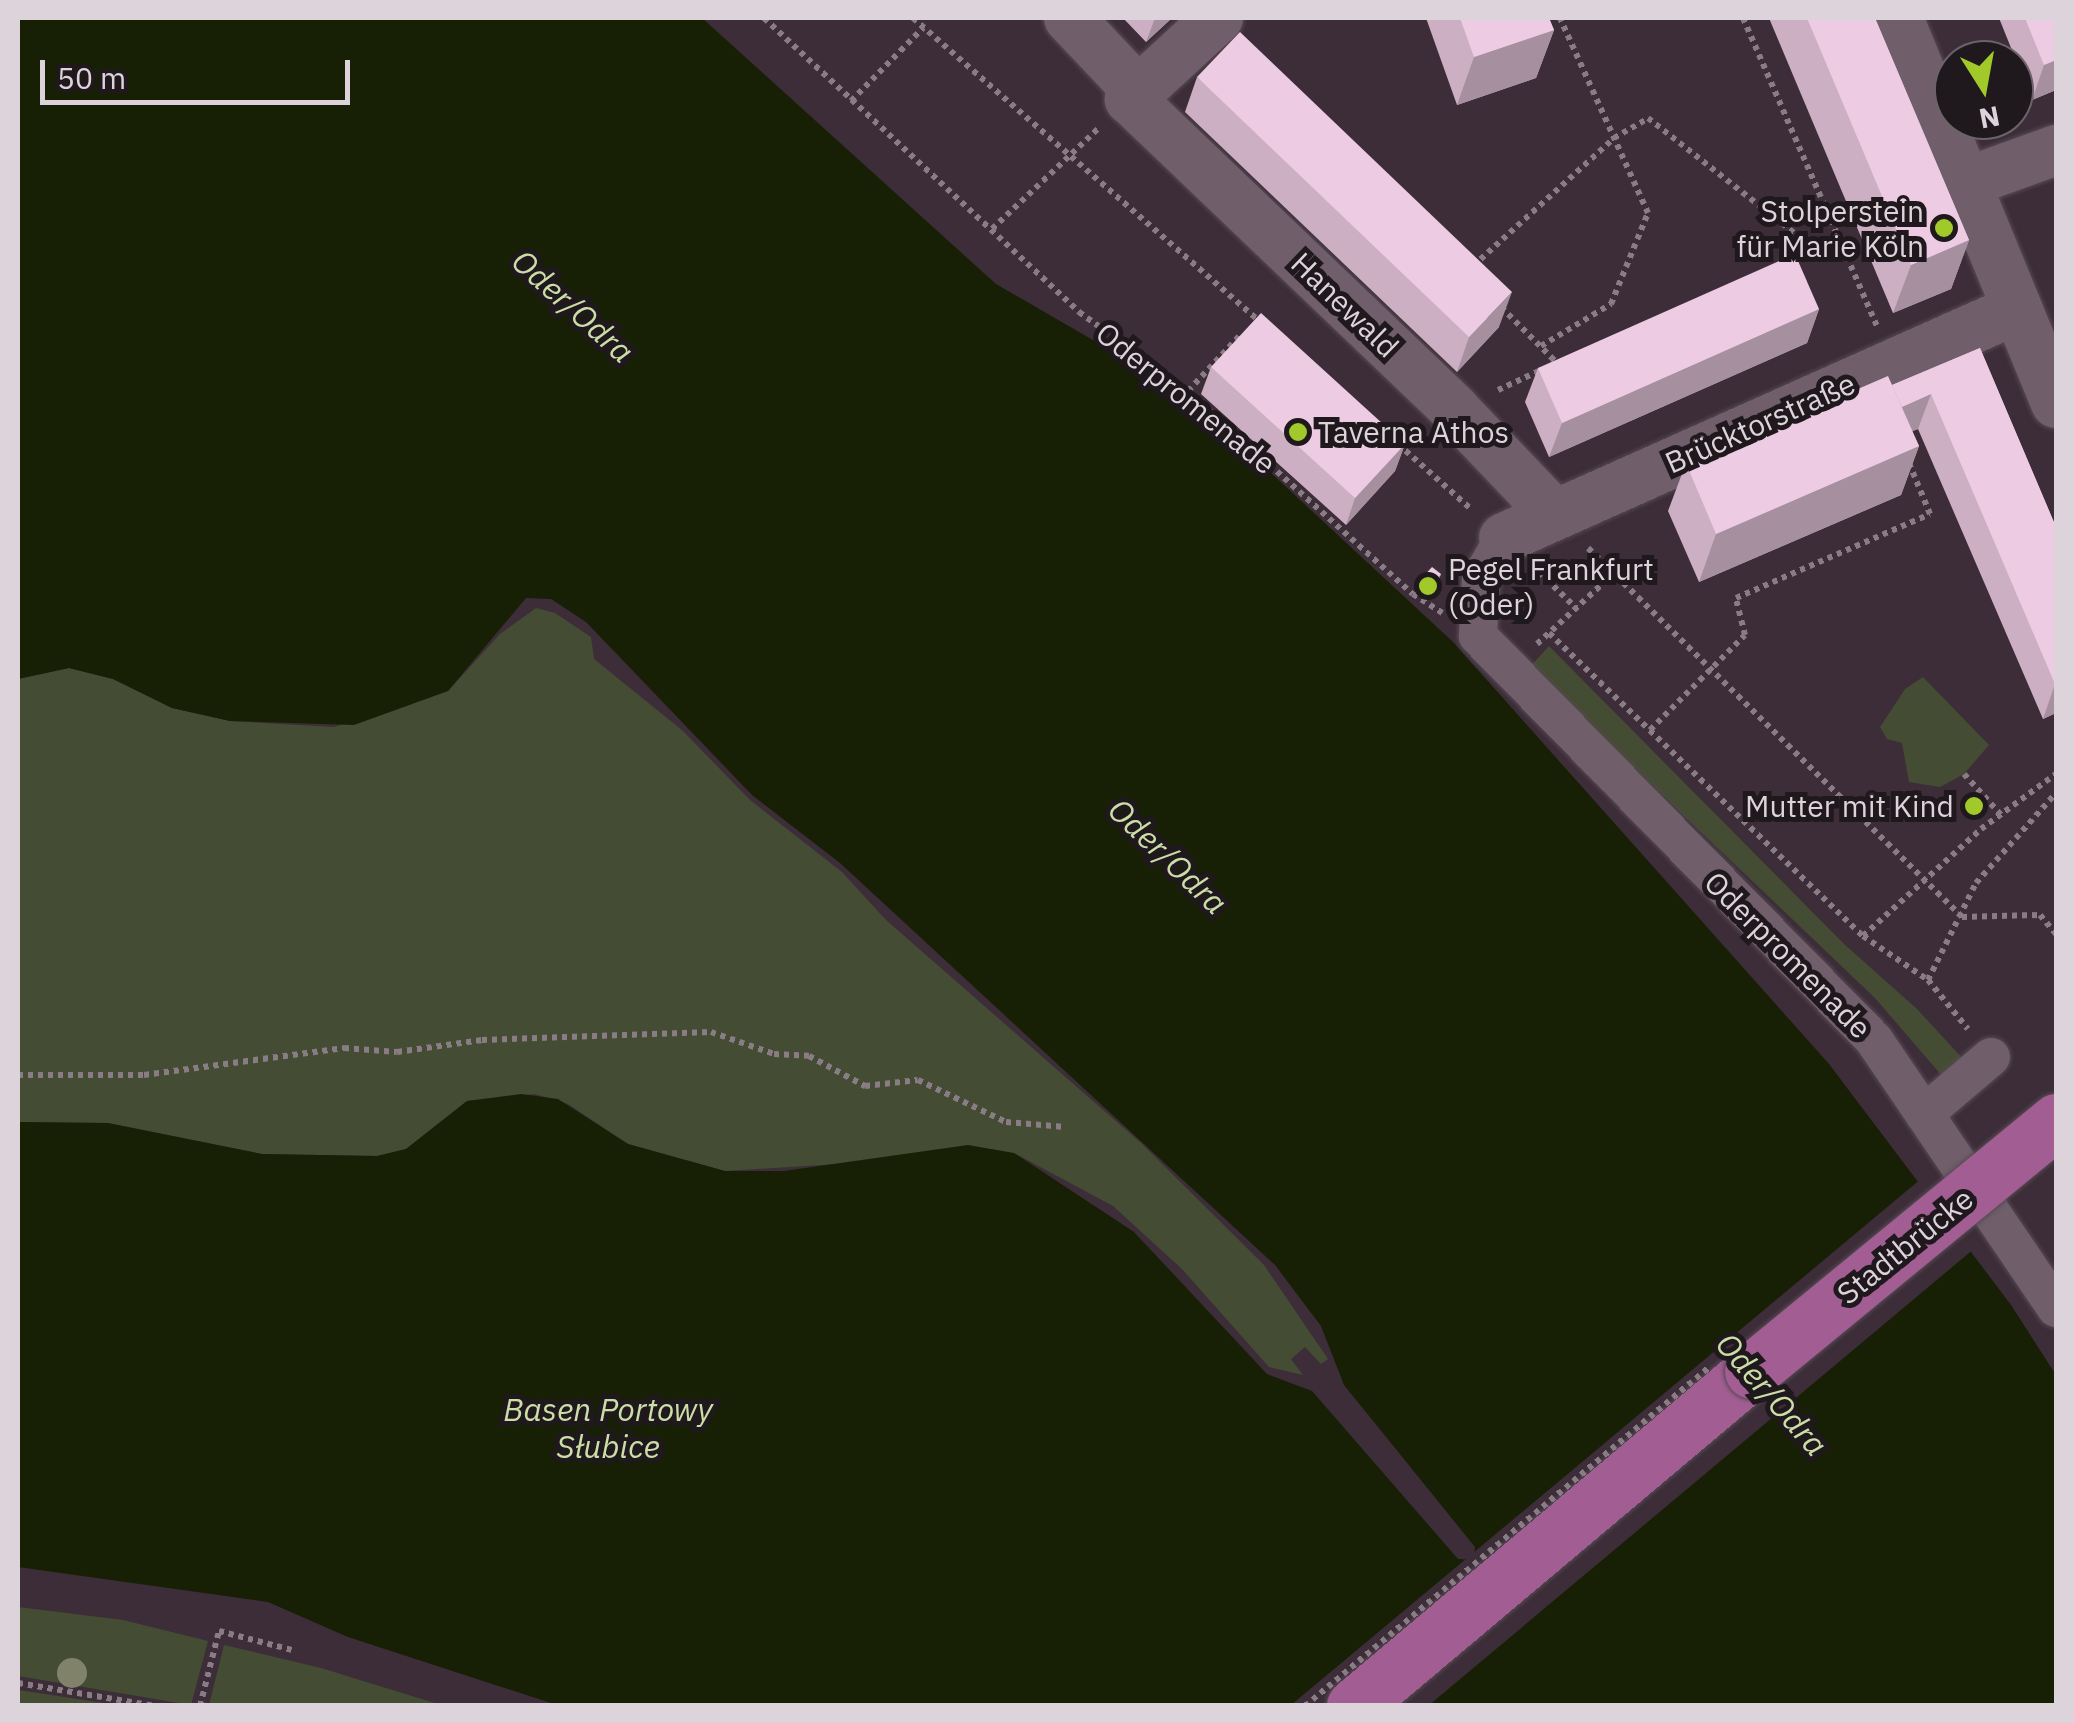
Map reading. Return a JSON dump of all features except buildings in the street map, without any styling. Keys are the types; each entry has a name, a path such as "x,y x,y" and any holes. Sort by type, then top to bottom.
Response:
{"main road":[{"name":"Stadtbrücke","path":"1354,1706 1735,1366 2056,1121"}],"street":[{"name":"Hanewald","path":"1069,18 1134,95 1454,409 1555,516"},
{"path":"1134,95 1218,18"},
{"path":"1898,18 1966,183 2035,332 2056,403"},
{"path":"1966,183 2056,150"},
{"name":"Brücktorstraße","path":"1504,538 1893,364 2035,332"},
{"path":"1478,636 1482,578 1504,538"},
{"name":"Oderpromenade","path":"1478,636 1874,1040 2056,1308"},
{"path":"1924,1114 1991,1057"}],"path":[{"name":"Oderpromenade","path":"764,18 1079,312 1188,391 1413,594 1478,636"},
{"path":"913,18 1270,331"},
{"path":"1540,346 1611,304 1648,212 1560,18"},
{"path":"1743,18 1893,364"},
{"path":"851,102 923,28"},
{"path":"1466,272 1614,138 1648,118 1816,250"},
{"path":"992,229 1070,154"},
{"path":"1782,265 1841,240"},
{"path":"1491,297 1558,363"},
{"path":"1188,391 1256,318"},
{"path":"1454,409 1575,356"},
{"path":"1387,434 1504,538"},
{"path":"1650,730 1745,636 1736,598 1930,514 1901,444"},
{"path":"1555,516 1962,917 2040,915 2056,934"},
{"path":"1613,574 1549,633 1863,936 1928,980 1991,1057"},
{"path":"1964,774 2001,815"},
{"path":"1863,936 2001,815 2056,774"},
{"path":"1928,980 1976,883 2056,793"},
{"path":"18,1075 144,1075 344,1048 397,1052 482,1040 711,1032 774,1054 806,1055 865,1086 918,1080 1006,1122 1065,1126"},
{"path":"1305,1706 1735,1366"},
{"path":"200,1706 219,1632 292,1650"},
{"path":"18,1683 155,1706"}],"shaded area":[{"path":"536,608 555,613 591,637 594,659 683,731 750,800 842,872 886,920 1141,1143 1264,1265 1328,1359 1321,1364 1305,1347 1291,1359 1303,1375 1269,1367 1182,1269 1113,1206 1014,1153 725,1171 628,1144 568,1104 535,1094 467,1101 406,1149 378,1156 262,1154 108,1123 18,1122 18,679 69,668 113,679 172,708 230,721 334,727 448,691 500,634"},
{"path":"1549,646 1964,1060 1943,1077 1875,998 1529,668"},
{"path":"1923,677 1989,745 1964,774 1940,787 1909,782 1902,743 1887,739 1880,727 1905,689"},
{"path":"18,1607 123,1620 208,1641 191,1705 18,1676"},
{"path":"224,1645 321,1668 441,1705 209,1705"},
{"path":"18,1690 91,1701 115,1705 18,1705"}],"water":[{"path":"18,18 702,18 996,284 1186,394 1453,642 1829,1064 2011,1305 2056,1375 2056,1705 557,1705 348,1637 268,1602 18,1567 18,1122 108,1123 262,1154 377,1156 406,1149 467,1101 521,1094 558,1099 628,1144 725,1171 784,1171 968,1145 1014,1153 1134,1232 1267,1374 1312,1391 1458,1559 1474,1560 1475,1547 1344,1385 1321,1326 1275,1265 840,863 752,795 586,622 551,599 526,598 448,691 354,725 230,721 172,708 113,679 69,668 18,679"}],"pier":[{"path":"1922,1178 1975,1248 1428,1706 1291,1705"}],"place":[{"name":"Stolperstein für Marie Köln","path":"1944,228"},
{"name":"Taverna Athos","path":"1298,432"},
{"name":"Pegel Frankfurt (Oder)","path":"1428,586"},
{"name":"Mutter mit Kind","path":"1974,806"}],"water label":[{"name":"Oder/Odra","path":"573,306"},
{"name":"Oder/Odra","path":"1168,856"},
{"name":"Oder/Odra","path":"1772,1394"},
{"name":"Basen Portowy Słubice","path":"608,1428"}]}
